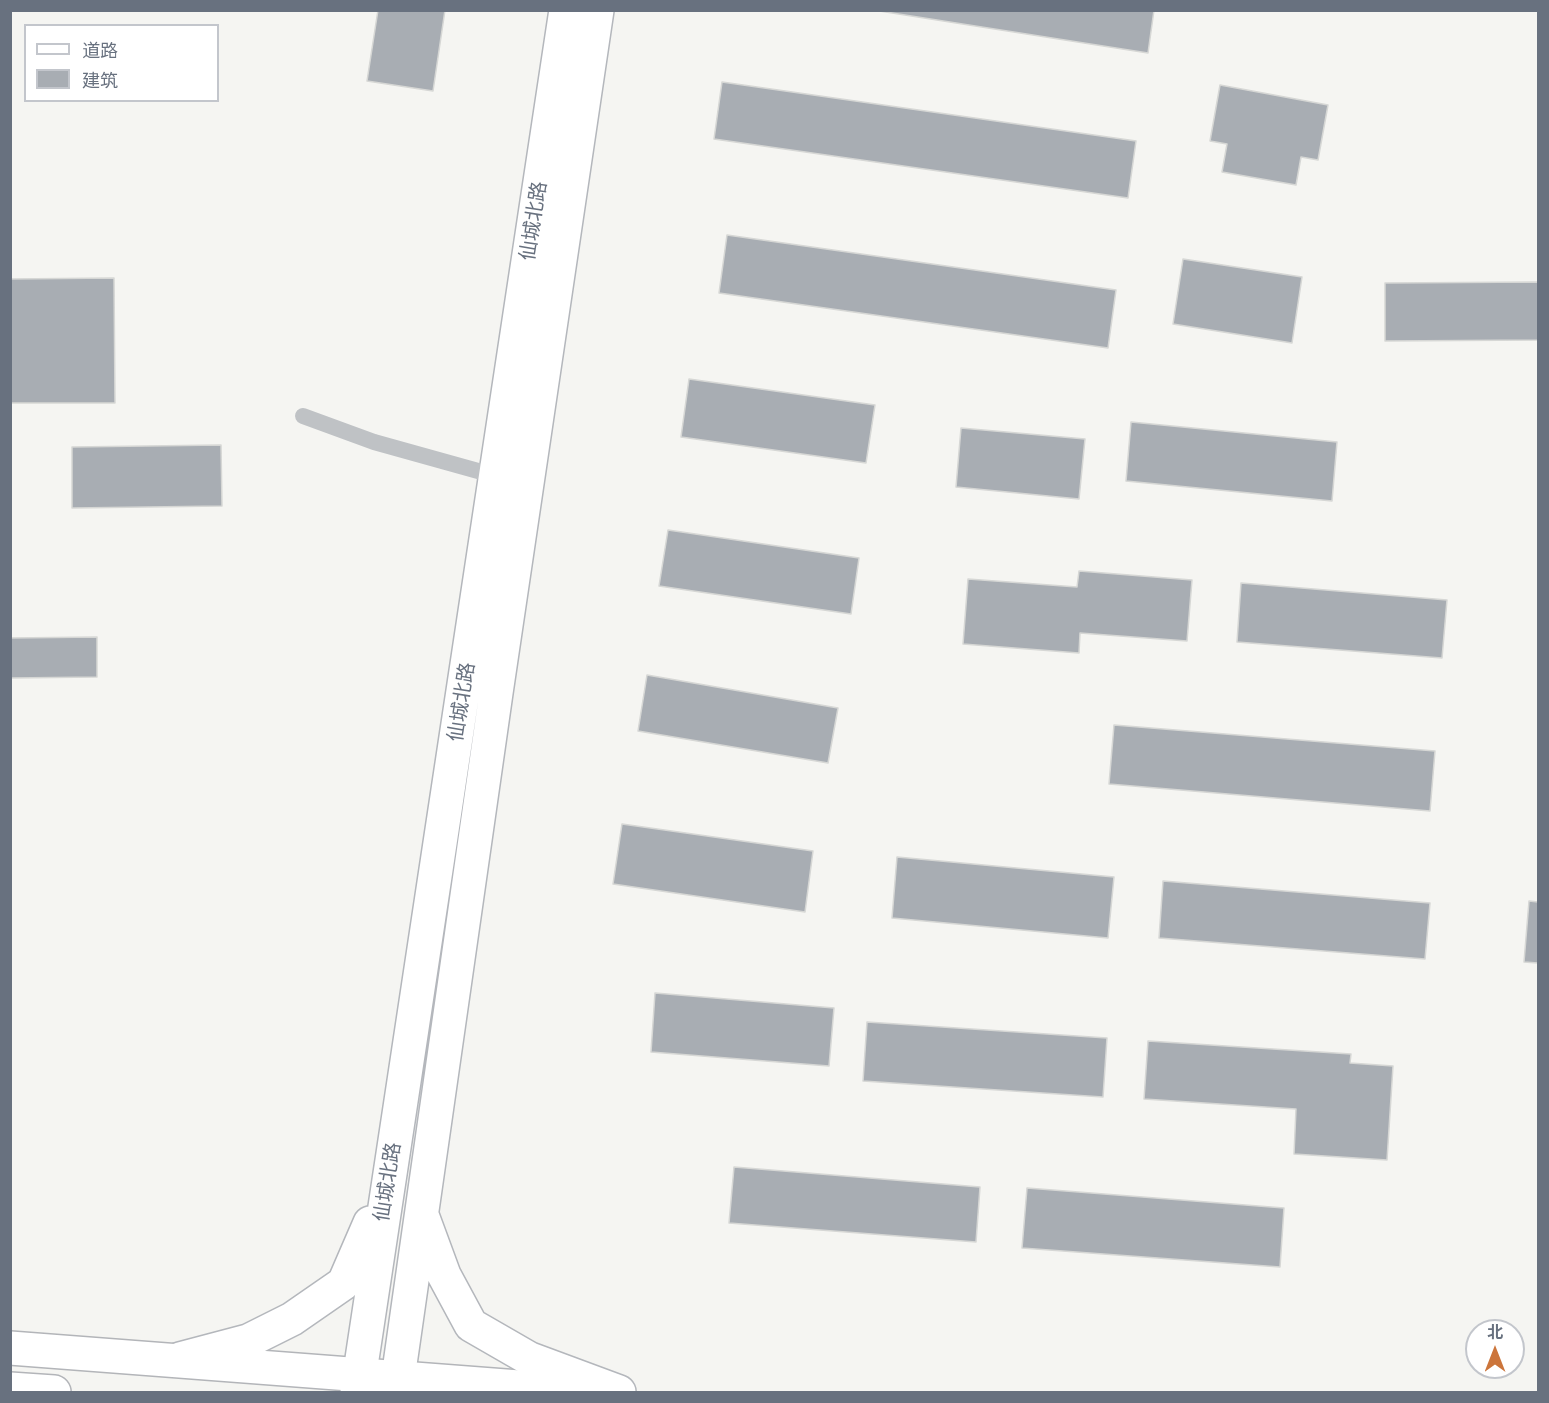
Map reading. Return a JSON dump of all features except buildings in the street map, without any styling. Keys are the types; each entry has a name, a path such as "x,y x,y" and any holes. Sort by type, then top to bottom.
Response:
{"main road":[{"name":"仙城北路","path":"358,1384 566,10"},
{"name":"仙城北路","path":"397,1385 597,10"},
{"path":"174,1361 248,1341 292,1320 344,1283 388,1183"},
{"path":"421,1215 444,1275 471,1325 530,1359 619,1392"},
{"path":"10,1348 174,1361 358,1384 584,1392"},
{"path":"10,1389 54,1392"}],"lane":[{"path":"303,416 374,442 496,476"}]}
